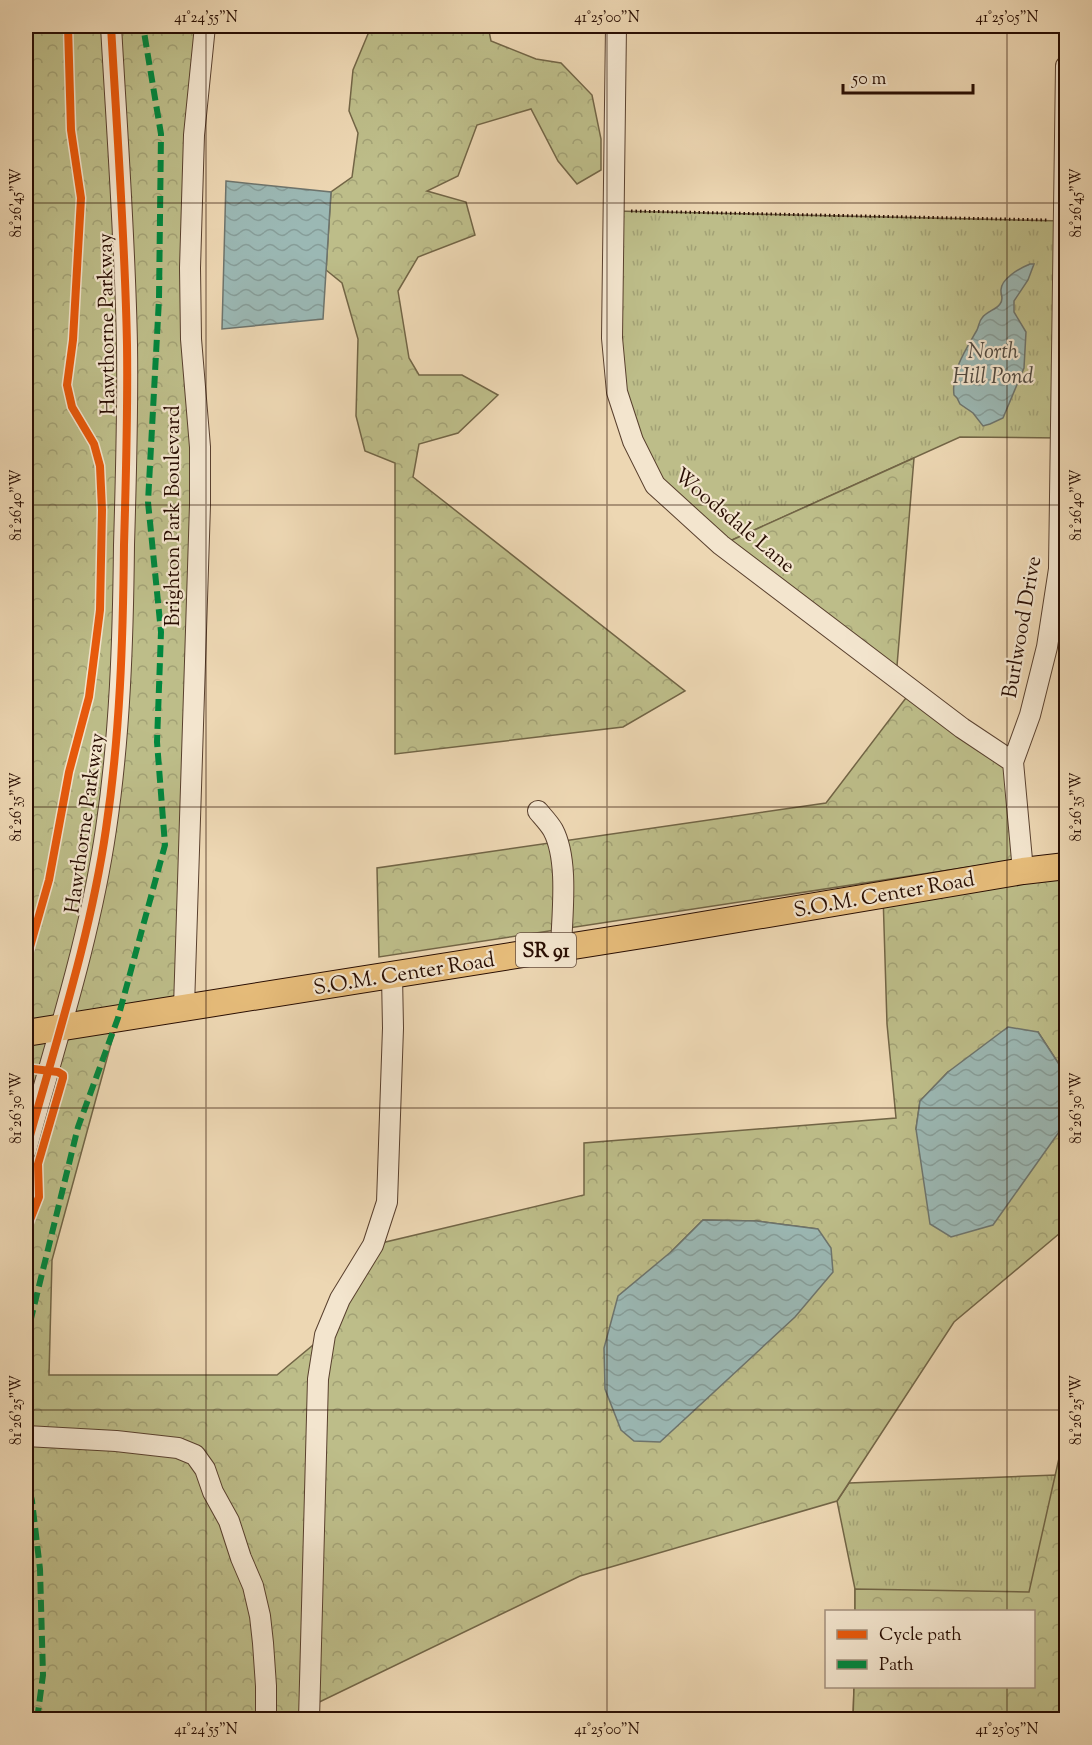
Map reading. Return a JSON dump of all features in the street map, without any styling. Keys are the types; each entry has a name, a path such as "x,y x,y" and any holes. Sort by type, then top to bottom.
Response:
{"main road":[{"name":"S.O.M. Center Road","path":"26,1033 561,948 1023,871 1066,866"}],"street":[{"name":"Hawthorne Parkway","path":"26,1150 82,951 96,887 114,767 122,635 127,345 111,26"},
{"name":"Brighton Park Boulevard","path":"184,1007 200,505 200,447 191,339 190,268 194,135 205,26"},
{"name":"Woodsdale Lane","path":"616,26 612,338 617,392 633,441 655,485 721,545 962,728 1013,762"},
{"name":"Burlwood Drive","path":"1013,762 1030,715 1047,647 1059,569 1066,66"},
{"path":"1013,762 1023,871"},
{"path":"538,811 552,829 558,846 562,871 561,948"},
{"path":"309,1719 318,1379 325,1335 340,1299 373,1245 387,1202 393,1028 392,975"},
{"path":"26,1436 116,1441 178,1448 195,1455 205,1469 213,1492 229,1521 253,1586 263,1643 266,1719"}],"path":[{"path":"614,211 1064,221"}],"green space":[{"path":"26,26 205,26 194,135 200,447 184,1007 118,1018 52,1260 49,1375 277,1375 325,1335 373,1245 584,1195 584,1143 896,1118 887,1024 883,894 1066,866 1066,1075 1038,1032 948,1072 920,1101 916,1129 1059,1132 1066,1085 1066,1228 954,1322 837,1501 580,1576 309,1707 309,1719 26,1720","holes":["703,1220 757,1221 818,1229 672,1251"]},
{"path":"367,26 488,26 491,41 536,59 561,63 592,95 601,139 601,170 577,184 558,161 531,109 477,125 458,176 427,191 466,202 475,235 418,257 398,291 409,358 419,375 462,375 498,395 458,433 419,444 413,477 685,691 623,727 395,754 395,463 365,451 356,416 358,339 342,283 326,270 331,192 352,177 358,133 349,111 353,70 368,34"},
{"path":"614,211 1064,221 1061,438 960,437 721,545 655,485 617,392"},
{"path":"914,458 896,678 721,545"},
{"path":"912,690 1013,762 1022,859 379,957 377,868 826,803"},
{"path":"1066,1427 1066,1719 853,1719 854,1688 1035,1688 1035,1610 855,1610 855,1589 1029,1592"},
{"path":"1056,1475 1030,1592 1066,1719 853,1719 854,1688 1035,1688 1035,1610 855,1610 855,1589 837,1501 849,1483"}],"water":[{"path":"226,181 331,192 323,319 222,329"},
{"name":"North Hill Pond","path":"1034,264 1028,280 1014,301 1014,312 1026,332 1024,368 1003,418 983,426 954,395 957,369 981,319 1001,302 1004,282 1016,271"},
{"path":"1008,1027 1038,1032 1066,1075 1059,1132 993,1225 951,1237 930,1224 916,1129 920,1101 948,1072"},
{"path":"703,1220 757,1221 818,1229 831,1248 833,1272 795,1317 660,1442 634,1441 621,1430 605,1389 604,1348 618,1296 672,1251"}],"marked path":[{"path":"26,1339 78,1127 118,1018 165,845 157,742 161,632 148,502 159,299 161,134 143,26"},
{"path":"26,1475 32,1501 40,1569 43,1675 37,1720"}],"cycle path":[{"path":"26,961 49,880 69,772 89,697 100,610 102,510 100,466 94,444 72,407 67,385 73,340 81,198 71,130 68,26"},
{"path":"26,1150 91,911 106,829 118,723 123,616 127,370 123,225 111,26"},
{"path":"26,1068 58,1072 63,1075 38,1164 39,1197 26,1230"}]}
